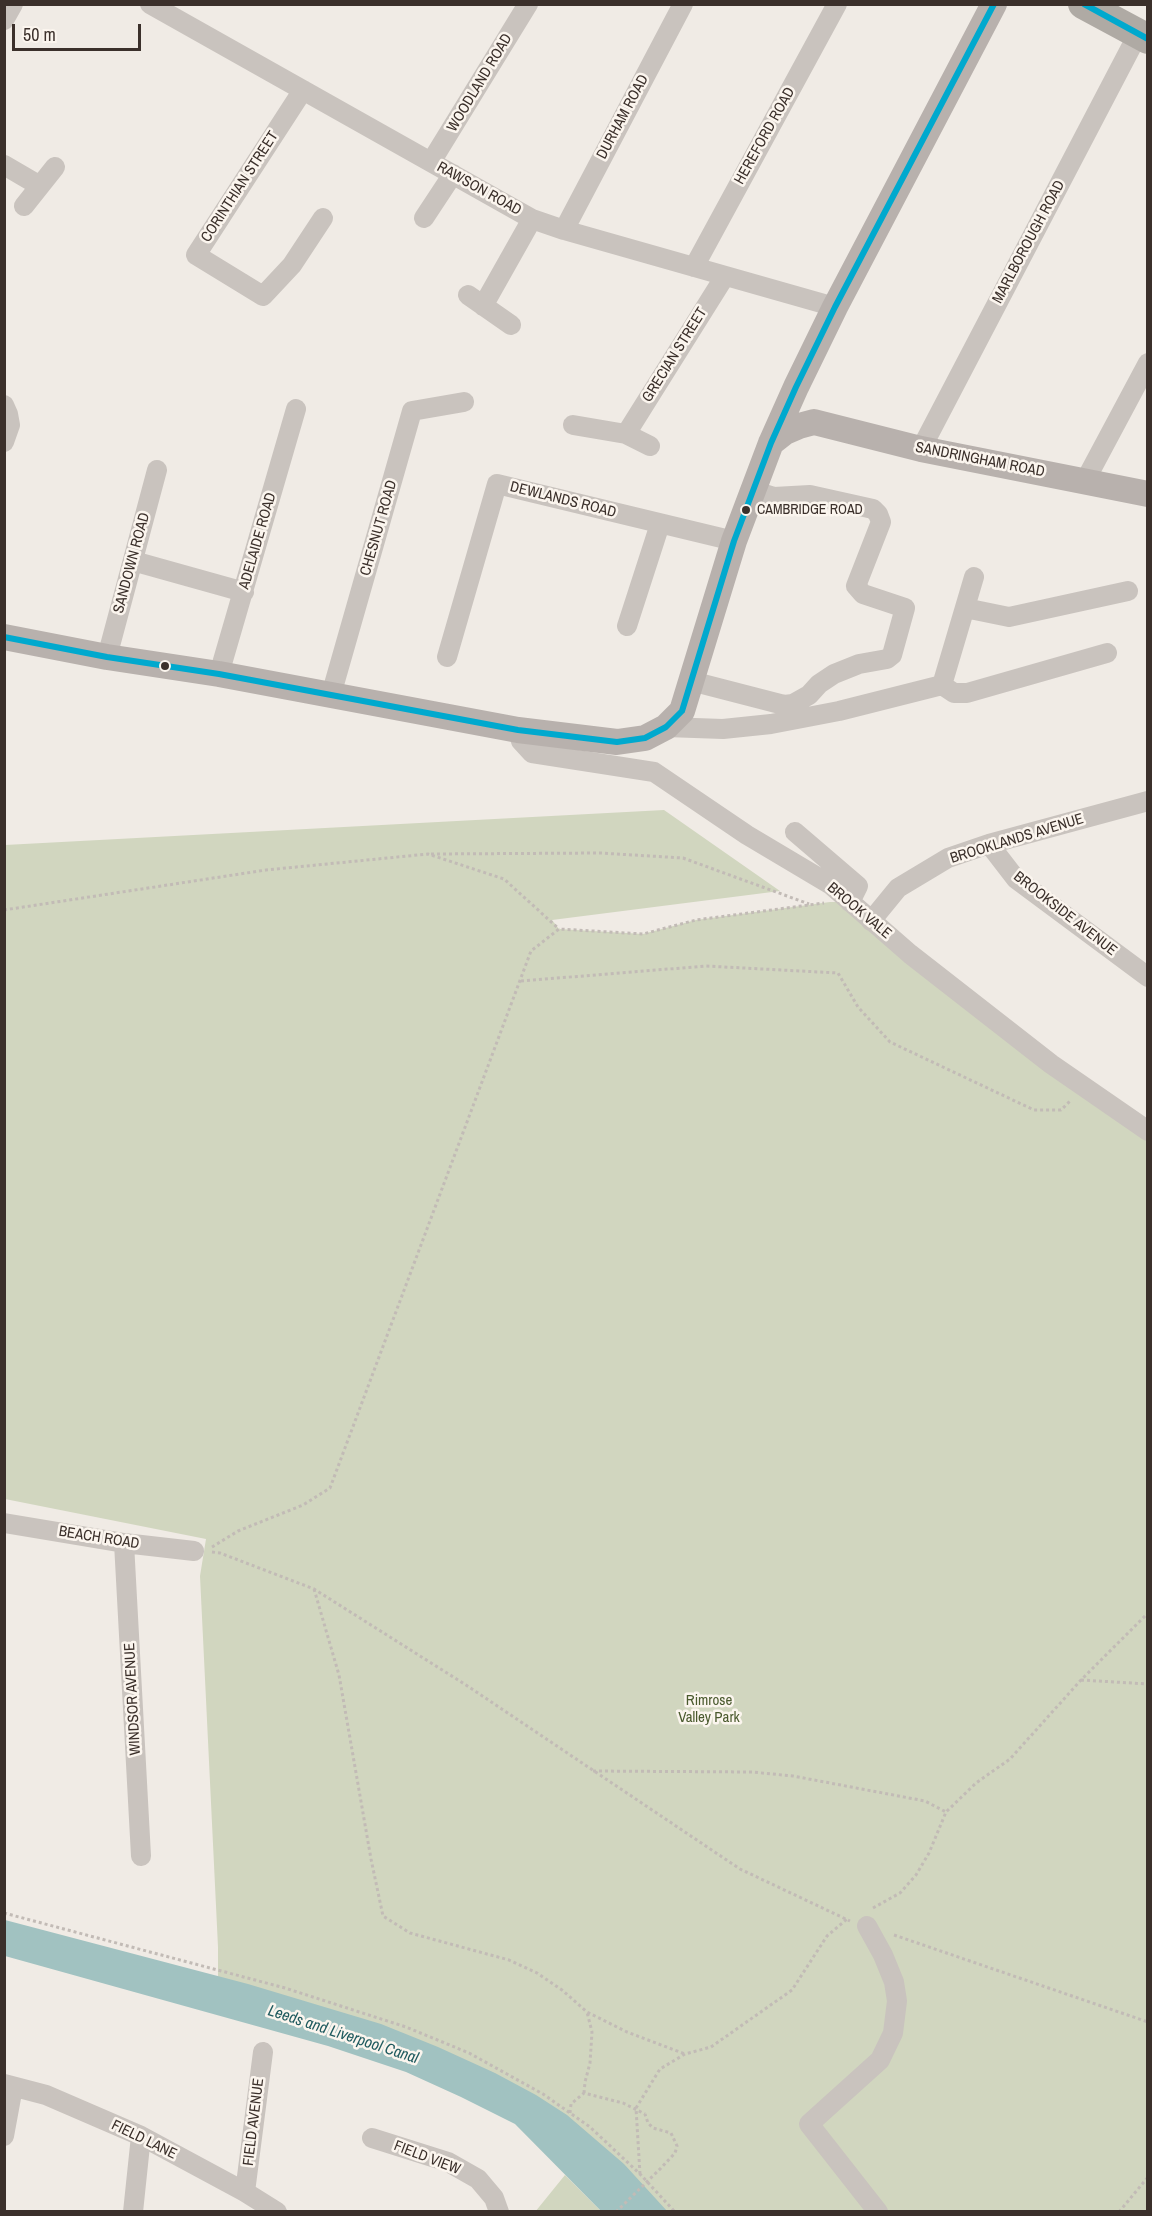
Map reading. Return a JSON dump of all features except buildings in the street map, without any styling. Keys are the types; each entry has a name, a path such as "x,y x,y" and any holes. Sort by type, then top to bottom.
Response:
{"highway":[{"path":"1083,4 1143,37"}],"main road":[{"path":"4,638 219,674 518,730 617,742 656,732 682,711 734,541 752,490 796,387 835,307 994,4"},
{"path":"771,443 785,432 814,422 799,404 796,387"},
{"name":"SANDRINGHAM ROAD","path":"814,422 921,449 1148,494"}],"street":[{"path":"4,20 13,4"},
{"name":"RAWSON ROAD","path":"150,4 532,219 835,307"},
{"name":"WOODLAND ROAD","path":"431,162 528,4"},
{"name":"DURHAM ROAD","path":"564,230 683,4"},
{"name":"HEREFORD ROAD","path":"694,267 837,4"},
{"name":"MARLBOROUGH ROAD","path":"921,449 1143,37"},
{"name":"CORINTHIAN STREET","path":"303,90 196,255 263,297 292,265 323,218"},
{"path":"4,165 40,186"},
{"path":"24,206 55,167"},
{"path":"423,218 453,174"},
{"path":"511,326 476,301 532,219"},
{"name":"GRECIAN STREET","path":"626,434 725,276"},
{"path":"1085,481 1148,363"},
{"name":"CHESNUT ROAD","path":"331,695 412,411 464,402"},
{"path":"4,405 10,425 4,442"},
{"name":"ADELAIDE ROAD","path":"219,674 296,409"},
{"path":"573,425 626,434 650,446"},
{"name":"SANDOWN ROAD","path":"107,657 157,470"},
{"name":"DEWLANDS ROAD","path":"447,657 497,484 734,541"},
{"path":"691,681 783,705 793,704 809,695 819,684 834,674 859,664 887,659 892,655 905,608 863,594 856,586 881,522 878,514 873,509 810,495 774,497 752,490"},
{"path":"627,626 660,524"},
{"path":"133,561 244,592"},
{"path":"942,685 974,577"},
{"path":"965,608 1009,617 1128,591"},
{"path":"656,732 771,724 840,711 942,685 954,693 967,693 1107,653"},
{"name":"BROOK VALE","path":"518,730 521,741 532,753 654,772 713,812 831,885 910,954 1083,1088 1148,1131"},
{"path":"1139,804 1148,819"},
{"name":"BROOKLANDS AVENUE","path":"871,921 898,888 948,858 989,844 1139,804"},
{"path":"795,832 858,886 850,902"},
{"name":"BROOKSIDE AVENUE","path":"989,844 1016,879 1148,977"},
{"name":"BEACH ROAD","path":"4,1523 124,1543 194,1551"},
{"name":"WINDSOR AVENUE","path":"124,1543 141,1856"},
{"path":"864,1918 894,1982 897,2001 893,2033 880,2060 809,2124 878,2211"},
{"name":"FIELD AVENUE","path":"245,2192 263,2052"},
{"path":"4,2136 9,2085"},
{"name":"FIELD LANE","path":"9,2085 46,2095 141,2136 277,2211"},
{"path":"133,2211 141,2136"},
{"name":"FIELD VIEW","path":"372,2138 448,2162 478,2179 494,2198 499,2211"}],"path":[{"path":"4,910 266,870 428,854 600,853 683,858 811,905"},
{"path":"428,854 504,879 559,929 643,934 696,920 850,902"},
{"path":"559,929 531,951 330,1488 303,1505 238,1531 212,1547 210,1552 220,1553 314,1589 466,1685 740,1869 847,1920 864,1918 900,1893 916,1875 929,1853 946,1812 976,1784 1010,1759 1081,1680 1148,1613"},
{"path":"520,981 706,966 838,973 858,1007 890,1042 1034,1110 1061,1110 1083,1088"},
{"path":"314,1589 339,1675 370,1859 383,1916 410,1933 509,1960 537,1973 562,1990 587,2012 627,2032 685,2054"},
{"path":"1081,1680 1148,1684"},
{"path":"592,1771 752,1772 793,1776 925,1801 946,1812"},
{"path":"4,1913 285,1988 406,2027 469,2053 500,2068 543,2094 599,2134 675,2211"},
{"path":"640,2174 636,2108 660,2069 685,2054 711,2047 792,1990 827,1936 847,1920 864,1918 1148,2022"},
{"path":"570,2113 571,2103 584,2093 590,2063 592,2032 587,2012"},
{"path":"584,2093 636,2108 645,2114 648,2123 653,2128 671,2133 677,2146 675,2153 661,2168 616,2211"},
{"path":"1119,2211 1148,2177"}],"green space":[{"name":"Rimrose Valley Park","path":"664,810 780,891 552,920 559,929 643,934 696,920 830,902 850,902 1147,1131 1147,2211 634,2211 547,2123 218,1995 218,1947 200,1576 206,1539 5,1499 5,845"},
{"path":"565,2175 601,2211 535,2212"}],"water":[{"name":"Leeds and Liverpool Canal","path":"5,1920 248,1984 381,2024 438,2047 495,2073 567,2115 624,2164 667,2211 601,2211 515,2124 406,2072 328,2046 5,1956"}],"transit line":[{"path":"4,637 107,657 219,674 518,730 617,742 645,738 666,727 682,711 734,541 771,443 796,387 835,307 994,4"},
{"path":"1084,4 1148,39"}],"place":[{"name":"CAMBRIDGE ROAD","path":"746,510"}]}
